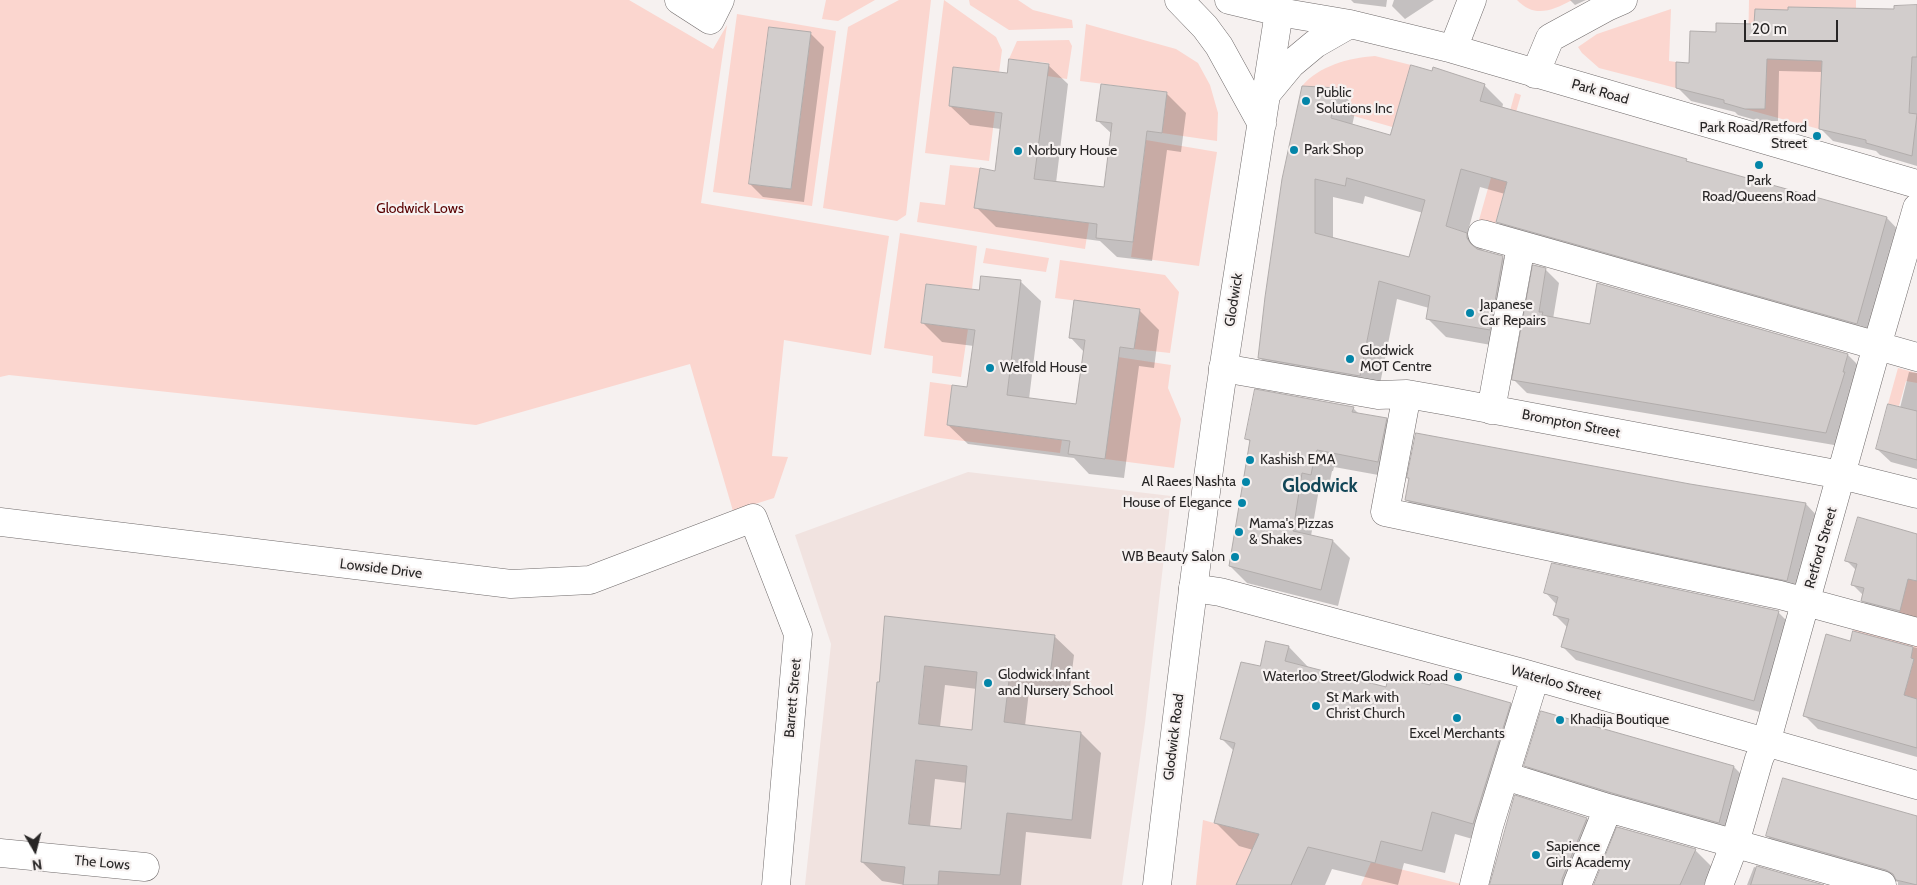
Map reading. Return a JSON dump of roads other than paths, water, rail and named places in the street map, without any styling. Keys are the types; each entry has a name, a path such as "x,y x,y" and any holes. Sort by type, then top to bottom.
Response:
{"street":[{"path":"679,0 710,20 720,0"},
{"path":"1179,0 1205,27 1219,46 1262,124"},
{"name":"Park Road","path":"1229,0 1280,12 1350,24 1453,49 1917,184"},
{"path":"1453,49 1472,0"},
{"path":"1536,74 1550,38 1623,0"},
{"name":"Glodwick","path":"1193,588 1223,368 1280,12"},
{"path":"1267,93 1291,64 1315,44 1350,24"},
{"name":"Retford Street","path":"1719,885 1735,843 1759,759 1766,743 1917,208"},
{"path":"1482,234 1917,357"},
{"path":"1492,410 1522,246"},
{"name":"Brompton Street","path":"1223,368 1378,395 1407,394 1841,474 1917,494"},
{"path":"1407,394 1386,512 1806,602 1917,632"},
{"name":"Lowside Drive","path":"0,522 511,584 590,580 753,518"},
{"name":"Barrett Street","path":"753,518 798,634 776,885"},
{"name":"Waterloo Street","path":"1193,588 1220,592 1535,677 1917,785"},
{"name":"Glodwick Road","path":"1158,885 1193,588"},
{"path":"1474,885 1535,677"},
{"path":"1505,776 1608,808 1882,885"},
{"path":"1576,885 1608,808"},
{"name":"The Lows","path":"0,853 145,866"}],"place":[{"name":"Public Solutions Inc","path":"1306,101"},
{"name":"Park Road/Retford Street","path":"1817,136"},
{"name":"Park Shop","path":"1294,150"},
{"name":"Norbury House","path":"1018,151"},
{"name":"Park Road/Queens Road","path":"1759,165"},
{"name":"Japanese Car Repairs","path":"1470,313"},
{"name":"Glodwick MOT Centre","path":"1350,359"},
{"name":"Welfold House","path":"990,368"},
{"name":"Kashish EMA","path":"1250,460"},
{"name":"Al Raees Nashta","path":"1246,482"},
{"name":"House of Elegance","path":"1242,503"},
{"name":"Mama's Pizzas & Shakes","path":"1239,532"},
{"name":"WB Beauty Salon","path":"1235,557"},
{"name":"Waterloo Street/Glodwick Road","path":"1458,677"},
{"name":"Glodwick Infant and Nursery School","path":"988,683"},
{"name":"St Mark with Christ Church","path":"1316,706"},
{"name":"Excel Merchants","path":"1457,718"},
{"name":"Khadija Boutique","path":"1560,720"},
{"name":"Sapience Girls Academy","path":"1536,855"}],"district":[{"name":"Glodwick","path":"1320,486"}],"park label":[{"name":"Glodwick Lows","path":"420,209"}]}
